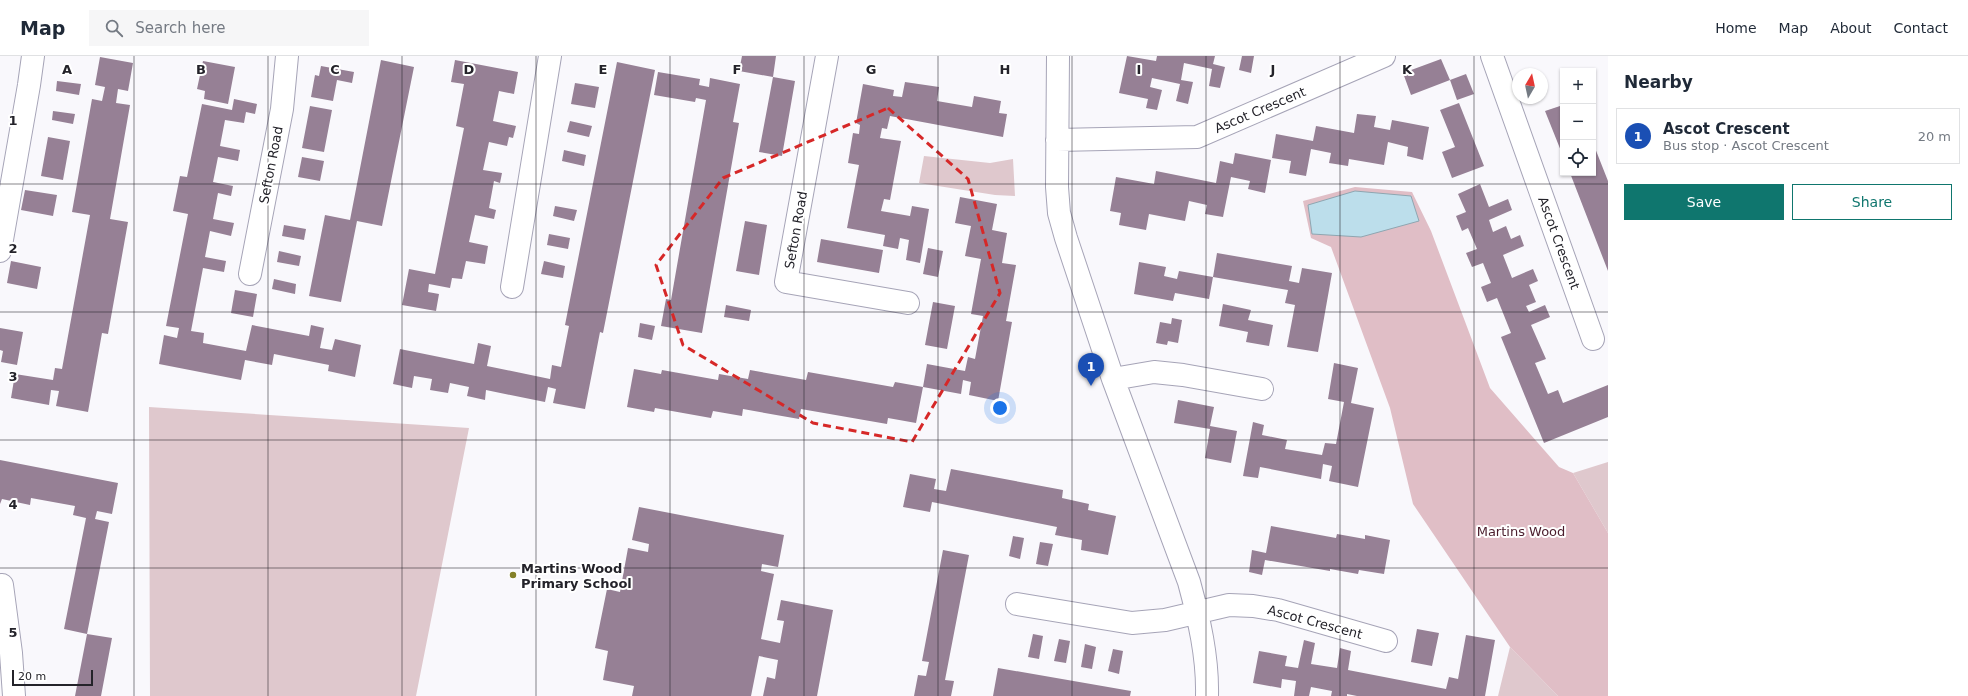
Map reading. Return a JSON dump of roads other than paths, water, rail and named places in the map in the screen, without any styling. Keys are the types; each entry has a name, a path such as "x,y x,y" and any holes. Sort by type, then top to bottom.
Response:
{"street":[{"path":"0,251 33,56"},
{"name":"Sefton Road","path":"250,274 282,109 287,56"},
{"path":"512,287 550,56"},
{"name":"Sefton Road","path":"828,56 786,282 908,303"},
{"path":"1058,56 1057,187 1059,213 1113,379 1189,582 1203,647 1207,681 1207,696"},
{"name":"Ascot Crescent","path":"1057,140 1197,137 1384,56"},
{"name":"Ascot Crescent","path":"1492,56 1593,339"},
{"path":"1113,379 1154,372 1183,375 1262,389"},
{"path":"2,585 11,653 14,696"},
{"name":"Ascot Crescent","path":"1016,604 1132,623 1165,620 1197,614 1229,605 1253,606 1278,610 1386,641"}],"water":[{"path":"1355,191 1411,196 1419,221 1361,237 1312,234 1308,205"}],"place":[{"name":"Ascot Crescent","path":"1091,386"},
{"name":"Martins Wood Primary School","path":"513,575"}],"park label":[{"name":"Martins Wood","path":"1521,531"}]}
